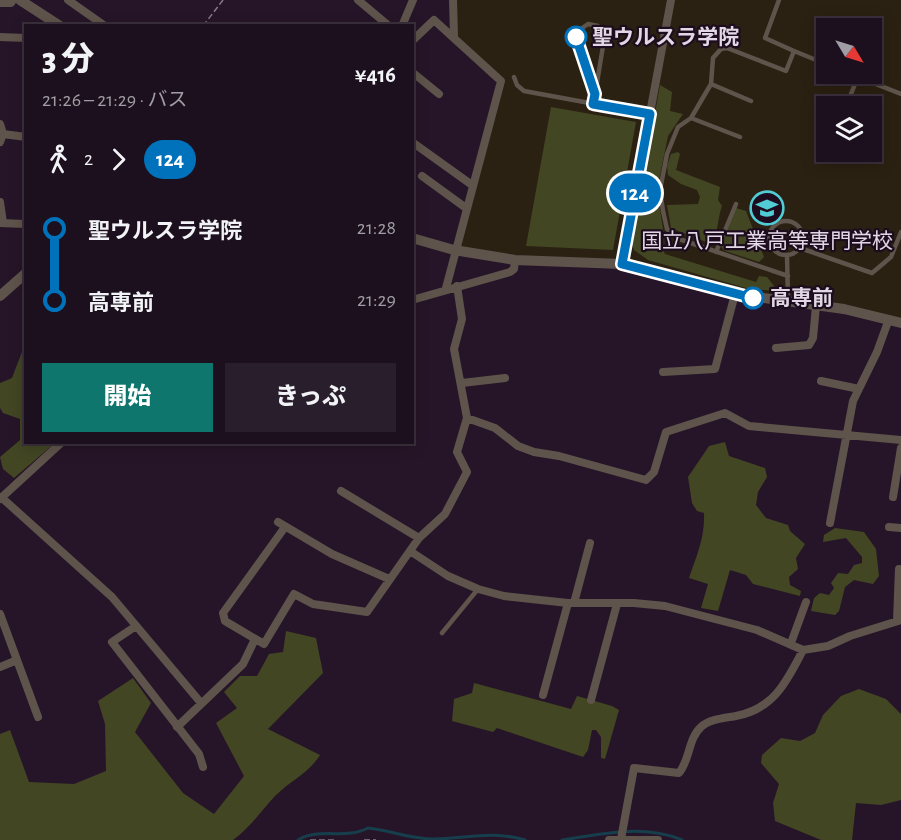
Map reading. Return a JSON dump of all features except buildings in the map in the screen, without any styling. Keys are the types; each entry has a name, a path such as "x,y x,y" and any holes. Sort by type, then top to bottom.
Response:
{"street":[{"path":"68,0 102,24"},
{"path":"358,0 387,24"},
{"path":"403,24 413,0"},
{"path":"453,0 454,36"},
{"path":"622,264 670,0"},
{"path":"0,3 18,1 57,24"},
{"path":"414,39 434,20 454,36 476,61 501,81 454,250 446,288"},
{"path":"0,37 24,38"},
{"path":"414,74 439,94"},
{"path":"0,124 1,138 24,137"},
{"path":"414,143 472,185"},
{"path":"422,176 466,208"},
{"path":"0,202 1,223 24,224"},
{"path":"414,239 454,250 515,261 622,264 735,294 816,306 901,323"},
{"path":"414,299 446,288 510,272 514,269 515,261"},
{"path":"0,296 24,275"},
{"path":"389,579 332,554 281,525 223,613 225,621 264,644 294,594 313,604 364,613 410,551 419,538 445,514 464,483 467,472 458,452 467,418 454,350 462,319 457,286"},
{"path":"663,372 715,369 735,294"},
{"path":"776,348 809,345 813,338 816,306"},
{"path":"830,523 853,401 878,352 889,319"},
{"path":"462,383 504,378"},
{"path":"821,381 859,388"},
{"path":"467,418 495,428 518,446 534,452 559,456 646,480 654,472 666,432 725,412 749,426 848,437 901,440"},
{"path":"60,444 0,496 112,597 201,703"},
{"path":"893,497 901,448"},
{"path":"341,491 419,538"},
{"path":"889,527 901,528"},
{"path":"543,695 590,543"},
{"path":"410,551 448,576 478,589 504,596 571,603 665,606 757,630 803,650 828,646 849,636 899,620 899,569"},
{"path":"791,643 806,602"},
{"path":"591,700 617,604"},
{"path":"0,614 38,717"},
{"path":"136,626 112,642 199,754 203,767"},
{"path":"177,727 243,664 255,639"},
{"path":"621,839 634,768 679,773 684,767 695,734 702,725 745,714 768,704 785,684 803,650"},
{"path":"0,667 17,660"},
{"path":"609,840 658,840"}],"lane":[{"path":"779,0 765,38 816,60"},
{"path":"593,104 595,94 605,34 598,26 588,24 578,31 576,41 595,94"},
{"path":"788,276 680,239 667,229 660,190 667,154 678,127 691,117 711,84 713,58 721,49 727,48 786,71 794,51"},
{"path":"514,77 517,85 524,91 650,114"},
{"path":"711,84 751,101"},
{"path":"876,84 901,94"},
{"path":"691,117 740,137"},
{"path":"716,252 736,204"},
{"path":"785,221 798,225 803,239 800,248 788,255 778,253 771,246 770,232 776,224 785,221"},
{"path":"800,248 872,273 891,257 901,232"},
{"path":"788,255 788,303"},
{"path":"442,633 478,589"}],"path":[{"path":"205,24 223,0"},
{"path":"310,840 336,840"},
{"path":"364,840 377,840"}],"shaded area":[{"path":"453,0 901,0 901,323 788,303 622,264 454,250 501,81 454,36"}],"green space":[{"path":"660,85 672,92 670,111 683,114 668,136 657,190 663,229 657,238 665,254 756,282 759,276 767,277 774,286 773,291 746,288 648,260 634,250 632,244"},
{"path":"551,107 636,122 613,250 526,246"},
{"path":"678,152 680,154 676,170 720,187 718,200 722,206 711,244 671,228 667,205 698,204 700,197 697,190 681,184 668,175 667,166 671,154"},
{"path":"736,208 746,211 764,257 759,262 725,251 721,247"},
{"path":"24,347 24,444 54,444 14,478 3,469 0,457 20,440 20,419 3,413 0,408 0,383 12,378"},
{"path":"725,442 729,456 765,468 767,477 758,492 756,505 766,518 788,525 790,531 805,544 796,558 798,569 789,577 790,585 801,591 800,596 753,584 746,575 730,570 718,611 701,608 708,584 689,578 702,538 704,513 697,511 692,503 688,477 709,446"},
{"path":"835,528 864,532 876,549 879,576 873,584 854,580 845,587 839,611 835,615 811,611 814,598 820,593 829,595 834,588 831,583 838,573 848,574 854,565 862,563 862,557 846,538 823,542 824,535"},
{"path":"286,631 316,638 323,673 268,729 320,755 310,767 275,796 250,825 233,840 0,840 0,734 10,730 29,782 74,784 106,771 105,724 98,701 133,678 151,703 135,732 183,793 214,814 244,776 216,723 237,708 224,692 240,676 257,676 269,654 283,652"},
{"path":"474,683 571,709 577,696 619,710 605,759 601,758 601,737 596,730 592,730 588,750 583,757 497,728 493,732 452,721 454,699 472,693"},
{"path":"859,689 886,699 901,714 901,800 881,805 856,803 852,840 821,840 775,821 773,803 779,784 761,763 762,755 781,738 800,741 815,733 823,715 841,696"}],"waterway":[{"path":"298,840 314,834 351,833 368,828 425,839 490,835 525,840"},
{"path":"562,840 637,831 652,832 682,840"}],"bus line":[{"name":"124","path":"576,37 595,94 593,104 650,114 622,264 753,298"}],"place":[{"name":"聖ウルスラ学院","path":"576,37"},
{"name":"国立八戸工業高等専門学校","path":"767,208"},
{"name":"高専前","path":"753,298"}]}
